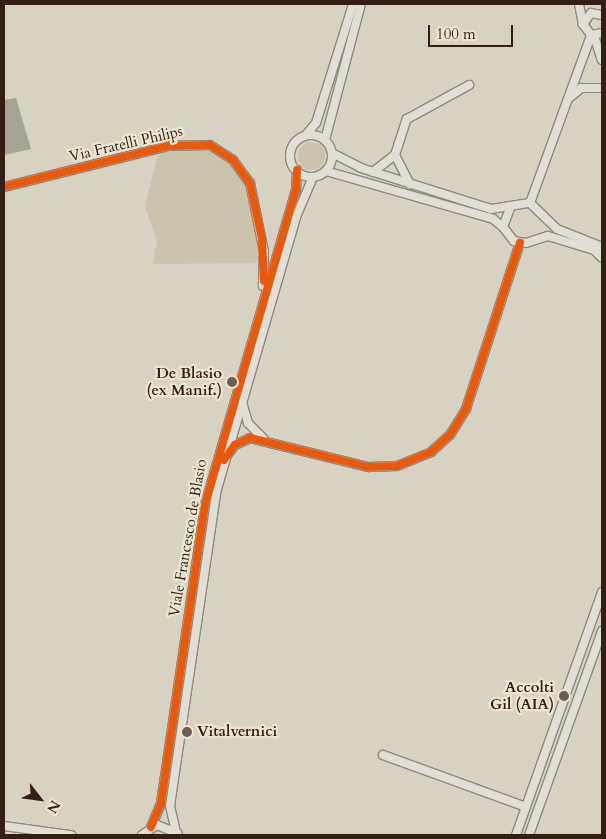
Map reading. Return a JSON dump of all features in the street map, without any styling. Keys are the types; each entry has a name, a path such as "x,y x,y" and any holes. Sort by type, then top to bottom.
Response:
{"street":[{"path":"353,4 316,123 292,148 297,170 313,176 326,171 493,219 503,227 509,238 520,243 548,236 579,245 602,258"},
{"path":"361,4 325,140 332,153 373,172 491,208 530,203"},
{"path":"579,4 583,26 583,49"},
{"path":"588,4 596,14"},
{"path":"594,4 596,14"},
{"path":"583,26 596,14"},
{"path":"583,26 592,36 602,60"},
{"path":"530,203 583,49 592,36 602,33"},
{"path":"373,172 395,155 407,119 469,85"},
{"path":"566,103 581,88 602,88"},
{"path":"305,136 325,140"},
{"name":"Via Fratelli Philips","path":"4,187 168,146 199,143 225,152 250,183 262,239 265,274 257,321"},
{"path":"326,171 332,153"},
{"path":"395,155 410,184"},
{"name":"Viale Francesco de Blasio","path":"151,827 161,802 205,505 296,190 297,170"},
{"name":"Viale Francesco de Blasio","path":"177,833 170,806 210,524 224,460 242,399 313,176"},
{"path":"530,203 557,229 602,247"},
{"path":"503,227 511,206"},
{"path":"537,238 543,217"},
{"path":"224,460 240,441 263,438 368,467 397,466 431,452 450,435 466,409 520,243"},
{"path":"242,399 248,423 263,438"},
{"path":"516,835 602,592"},
{"path":"529,835 602,631"},
{"path":"383,756 526,807"},
{"path":"142,835 151,827 164,825 177,833"},
{"path":"4,826 71,835"}],"shaded area":[{"path":"307,142 318,143 325,150 325,161 317,170 305,169 298,160 299,149"},
{"path":"198,147 223,155 246,185 262,255 255,263 153,264 157,241 145,206 157,157 169,148"}],"building":[{"path":"16,98 31,149 4,155 4,100"}],"cycle path":[{"path":"4,187 168,146 210,145 233,160 250,183 262,239 264,281"},
{"path":"151,827 161,803 205,505 296,190 297,170"},
{"path":"224,460 235,445 250,438 368,467 397,466 431,452 450,435 466,409 520,243"}],"place":[{"name":"De Blasio (ex Manif.)","path":"232,382"},
{"name":"Accolti Gil (AIA)","path":"564,696"},
{"name":"Vitalvernici","path":"187,732"}]}
